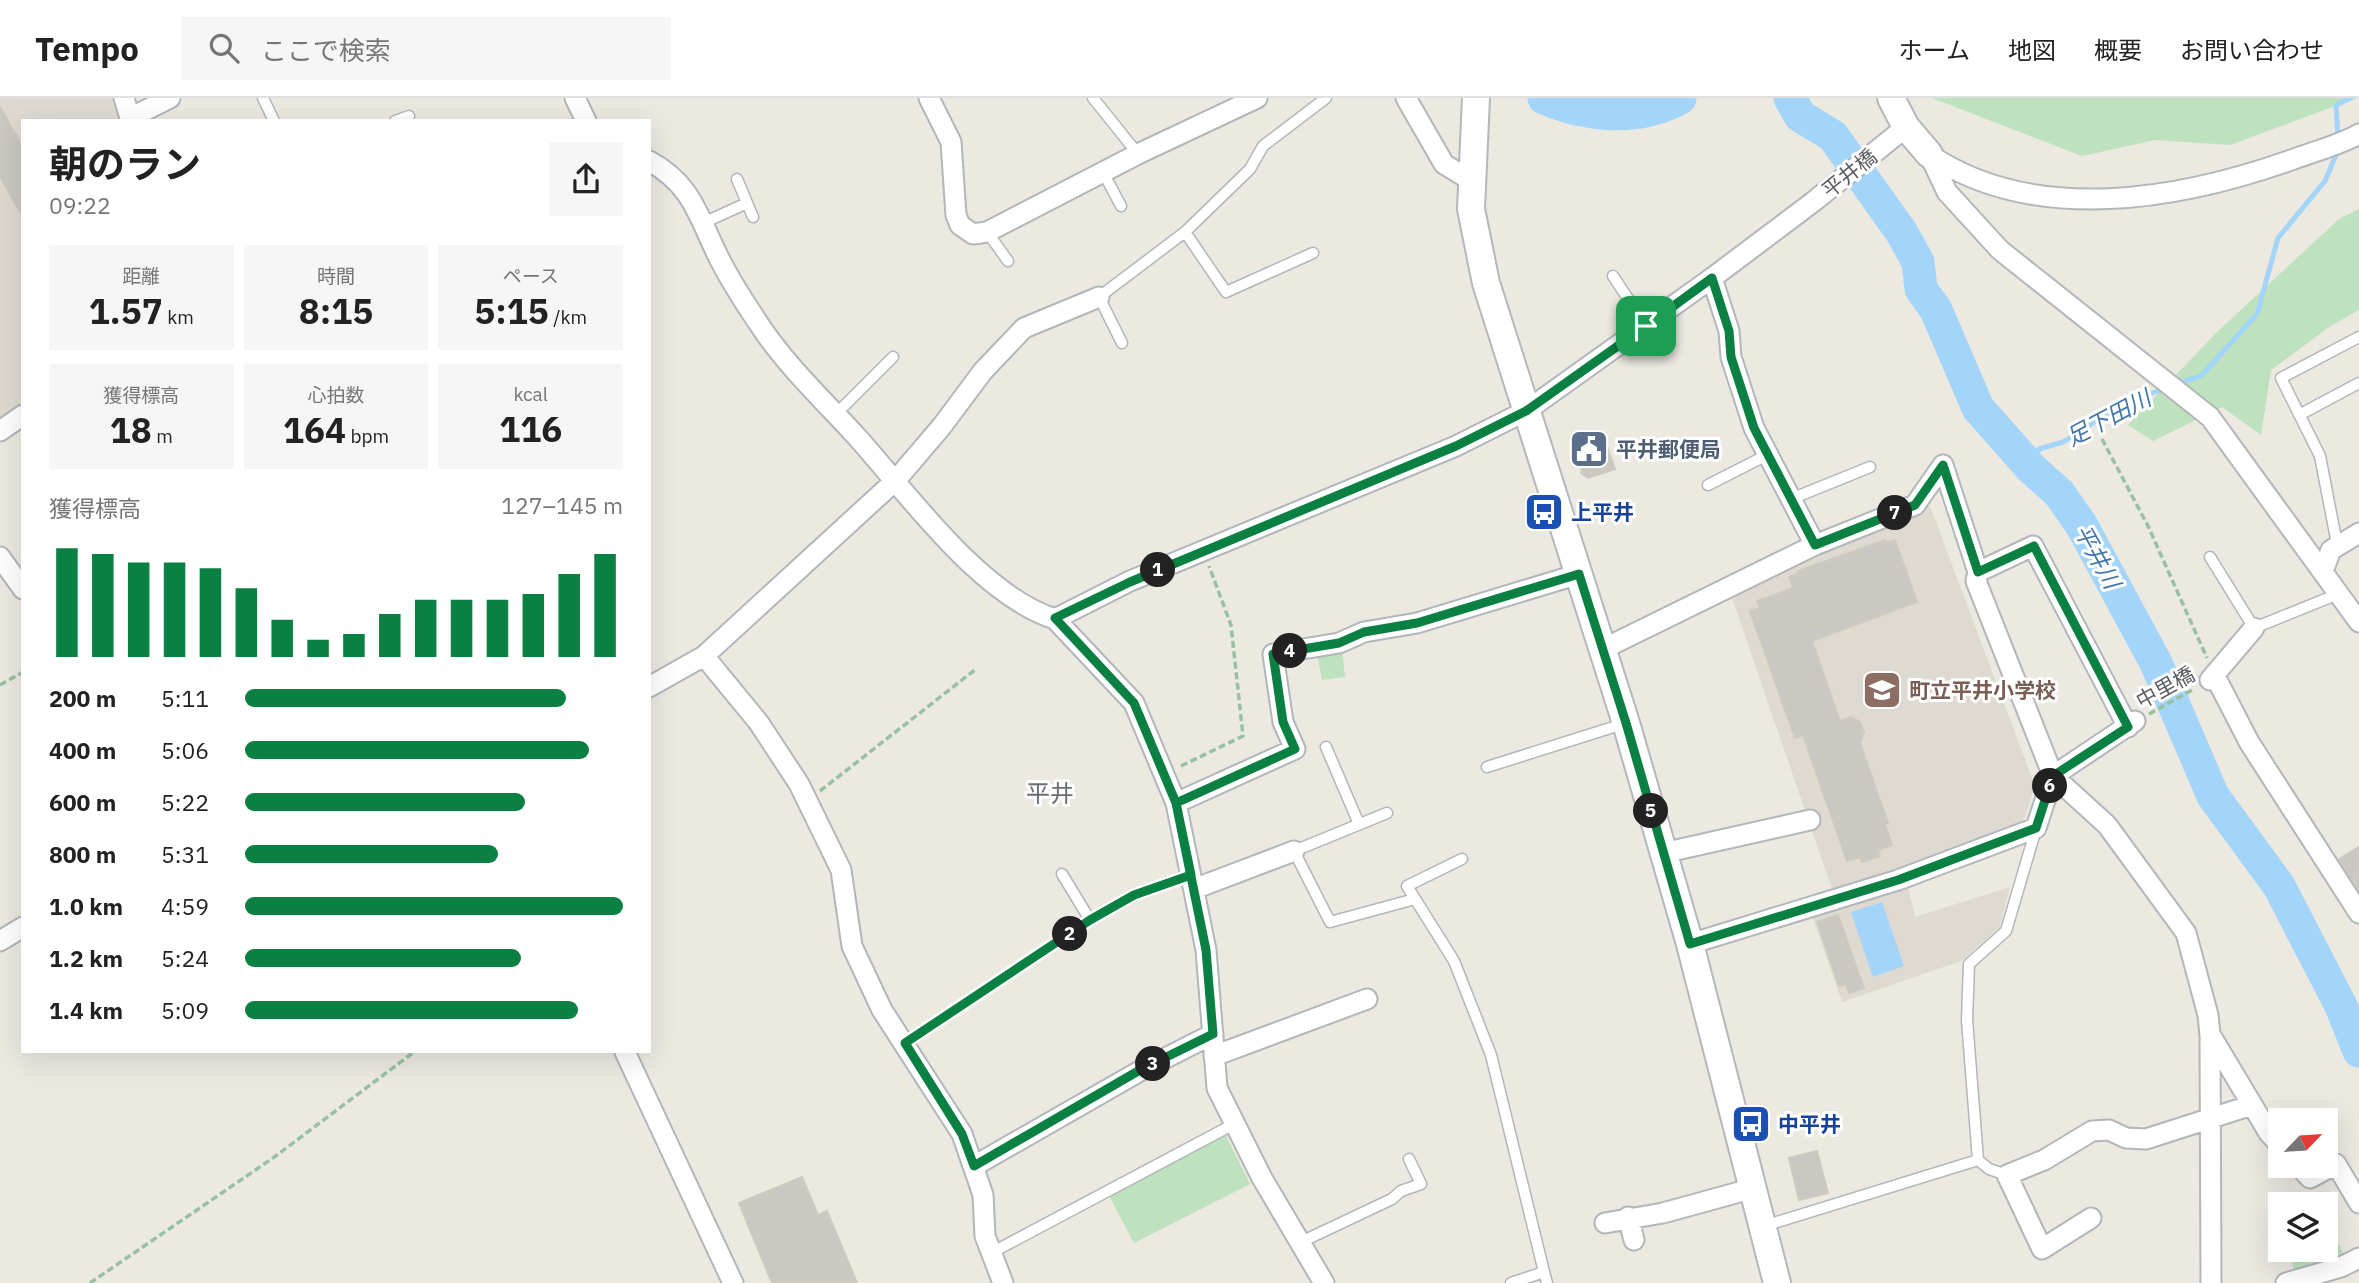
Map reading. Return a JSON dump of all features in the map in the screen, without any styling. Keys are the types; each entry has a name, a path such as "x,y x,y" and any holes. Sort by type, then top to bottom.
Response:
{"main road":[{"path":"1891,98 1906,127 1929,154"},
{"path":"1475,102 1471,209 1483,271 1626,723 1690,944 1777,1283"}],"street":[{"path":"124,98 130,119"},
{"path":"132,119 170,98"},
{"path":"575,98 585,119"},
{"path":"929,98 951,142 960,225 973,234 987,232 1138,154 1257,98"},
{"path":"1404,99 1444,164 1470,180"},
{"name":"平井橋","path":"1055,618 1204,550 1456,446 1526,411 1814,202 1906,127"},
{"path":"1929,154 1971,178 2018,191 2061,197 2124,198 2171,192 2253,173 2359,134"},
{"path":"1929,154 1947,192 2000,250 2210,417 2359,622"},
{"path":"651,162 681,183 721,263 764,332 943,536 979,571 1037,613 1055,618 1134,703 1176,803 1206,950 1217,1088 1262,1178 1324,1283"},
{"path":"1712,278 1729,331 1735,369 1754,428 1815,545"},
{"path":"651,686 704,656 896,480 942,426 983,371 1024,328 1098,297"},
{"path":"0,431 21,416"},
{"path":"1603,649 1815,545 1915,505 1943,465 1978,572 1976,581 1997,640 2053,776 2108,824 2186,933 2208,1015 2210,1035 2211,1283"},
{"path":"2323,571 2337,544 2359,533"},
{"path":"1690,944 1898,880 2036,828 2053,776 2131,724 2034,546 1978,572"},
{"path":"0,557 21,586"},
{"path":"1176,803 1295,749 1283,722 1273,654 1339,643 1364,632 1417,623 1579,574"},
{"path":"2254,628 2212,678 2249,742 2359,913"},
{"path":"704,656 759,723 799,784 841,870 852,946 882,1010 962,1134 983,1195 985,1236 1003,1283"},
{"path":"1663,853 1810,820"},
{"path":"1193,882 1294,851"},
{"path":"0,941 21,928"},
{"path":"1214,1056 1367,999"},
{"path":"974,1166 1140,1070 1213,1034"},
{"path":"2210,1035 2268,1128"},
{"path":"625,1053 733,1283"},
{"path":"2091,1218 2042,1249 2007,1175 2044,1160 2092,1131 2109,1130 2126,1138 2146,1139 2252,1105"},
{"path":"2338,1167 2359,1203"},
{"path":"1605,1223 1662,1213 1754,1188"},
{"path":"1628,1217 1634,1240"},
{"path":"2286,1283 2341,1267 2359,1258"}],"lane":[{"path":"263,98 273,119"},
{"path":"1093,98 1138,154"},
{"path":"1122,343 1098,297 1185,232 1250,169 1263,146 1326,98"},
{"path":"400,119 408,116"},
{"path":"1103,172 1121,206"},
{"path":"737,179 753,216"},
{"path":"703,223 747,203"},
{"path":"987,232 1008,261"},
{"path":"1185,232 1226,292 1313,253"},
{"path":"1613,276 1646,326"},
{"path":"2337,544 2320,456 2280,378 2359,337"},
{"path":"836,414 893,357"},
{"path":"2300,415 2359,383"},
{"path":"1708,485 1767,455"},
{"path":"1791,499 1870,467"},
{"path":"2210,557 2254,628 2338,594"},
{"path":"1487,768 1626,723"},
{"path":"1326,747 1359,824"},
{"path":"1387,813 1294,851 1330,922 1415,899"},
{"path":"2007,1175 1989,1169 1978,1160 1967,1020 1969,964 2006,931 2036,828"},
{"path":"1462,859 1407,887 1454,961 1491,1055 1547,1283"},
{"path":"1062,874 1090,920"},
{"path":"905,1043 1090,920 1134,895 1193,882"},
{"path":"991,1253 1234,1124"},
{"path":"1301,1242 1392,1199 1401,1191 1421,1184 1409,1159"},
{"path":"1763,1226 1978,1160"},
{"path":"1511,1283 1544,1272"}],"path":[{"path":"2102,439 2148,526 2212,678"},
{"path":"1164,775 1243,736 1231,625 1204,550"},
{"path":"813,797 976,669"},
{"path":"0,685 21,672"},
{"name":"中里橋","path":"2131,724 2212,678"},
{"path":"90,1283 273,1158 413,1053"}],"shaded area":[{"path":"0,98 114,98 120,119 21,119 21,403 0,417"},
{"name":"町立平井小学校","path":"1930,506 2035,786 2024,819 2013,828 1834,895 1731,595 1801,557"},
{"path":"1907,882 1915,917 2010,887 1999,928 1961,961 1842,1002 1812,915"}],"green space":[{"path":"1932,98 2357,98 2230,145 2155,140 2082,156"},
{"path":"2359,209 2359,310 2329,327 2271,370 2261,435 2222,407 2153,441 2128,425 2216,333 2339,219"},
{"path":"1342,649 1345,677 1322,680 1317,654"},
{"path":"1225,1134 1250,1184 1134,1243 1108,1194"},
{"path":"2338,1243 2345,1256 2338,1258"},
{"path":"2293,1262 2327,1262 2294,1273"}],"water":[{"path":"1882,902 1904,966 1873,977 1851,912"}],"building":[{"path":"0,107 21,144 21,214 0,177"},
{"path":"1602,432 1615,469 1588,478 1581,473 1583,462 1575,441"},
{"path":"1885,540 1886,543 1895,540 1917,602 1812,641 1840,721 1851,717 1860,722 1864,732 1860,743 1888,823 1885,824 1892,845 1878,850 1880,856 1862,862 1860,857 1847,861 1803,735 1795,738 1750,611 1760,608 1757,601 1793,588 1789,577 1799,573 1798,571"},
{"path":"2359,847 2359,890 2339,859"},
{"path":"1838,915 1864,988 1849,993 1846,984 1839,986 1817,922"},
{"path":"1817,1151 1828,1193 1799,1200 1789,1158"},
{"path":"802,1177 818,1215 827,1211 857,1283 772,1283 739,1203"}],"waterway":[{"name":"平井川","path":"1544,98 1578,109 1613,114 1648,110 1680,98"},
{"name":"平井川","path":"1790,98 1800,116 1833,136 1902,233 1918,262 1921,289 1936,310 1978,408 2031,468 2059,493 2082,526 2156,663 2213,796 2279,886 2341,1006 2359,1051"},
{"name":"足下田川","path":"2338,138 2336,105 2351,98"},
{"name":"足下田川","path":"2176,384 2201,376 2257,314 2278,238 2325,181 2339,148"},
{"name":"足下田川","path":"2031,468 2039,449 2063,442 2128,401 2167,388"}],"place":[{"name":"平井郵便局","path":"1589,449"},
{"name":"上平井","path":"1544,512"},
{"name":"町立平井小学校","path":"1882,690"},
{"name":"中平井","path":"1751,1124"}],"district":[{"name":"平井","path":"1050,793"}],"route":[{"path":"1646,326 1526,411 1456,446 1130,582 1055,618 1134,703 1176,803 1191,875 1134,895 1090,920 905,1043 962,1134 974,1166 1140,1070 1213,1034 1206,950 1194,889 1176,803 1295,749 1283,722 1273,654 1339,643 1364,632 1417,623 1579,574 1626,723 1690,944 1898,880 2036,828 2053,776 2128,727 2034,546 1978,572 1943,465 1915,505 1815,545 1754,428 1731,357 1729,331 1712,278 1646,326"}]}
